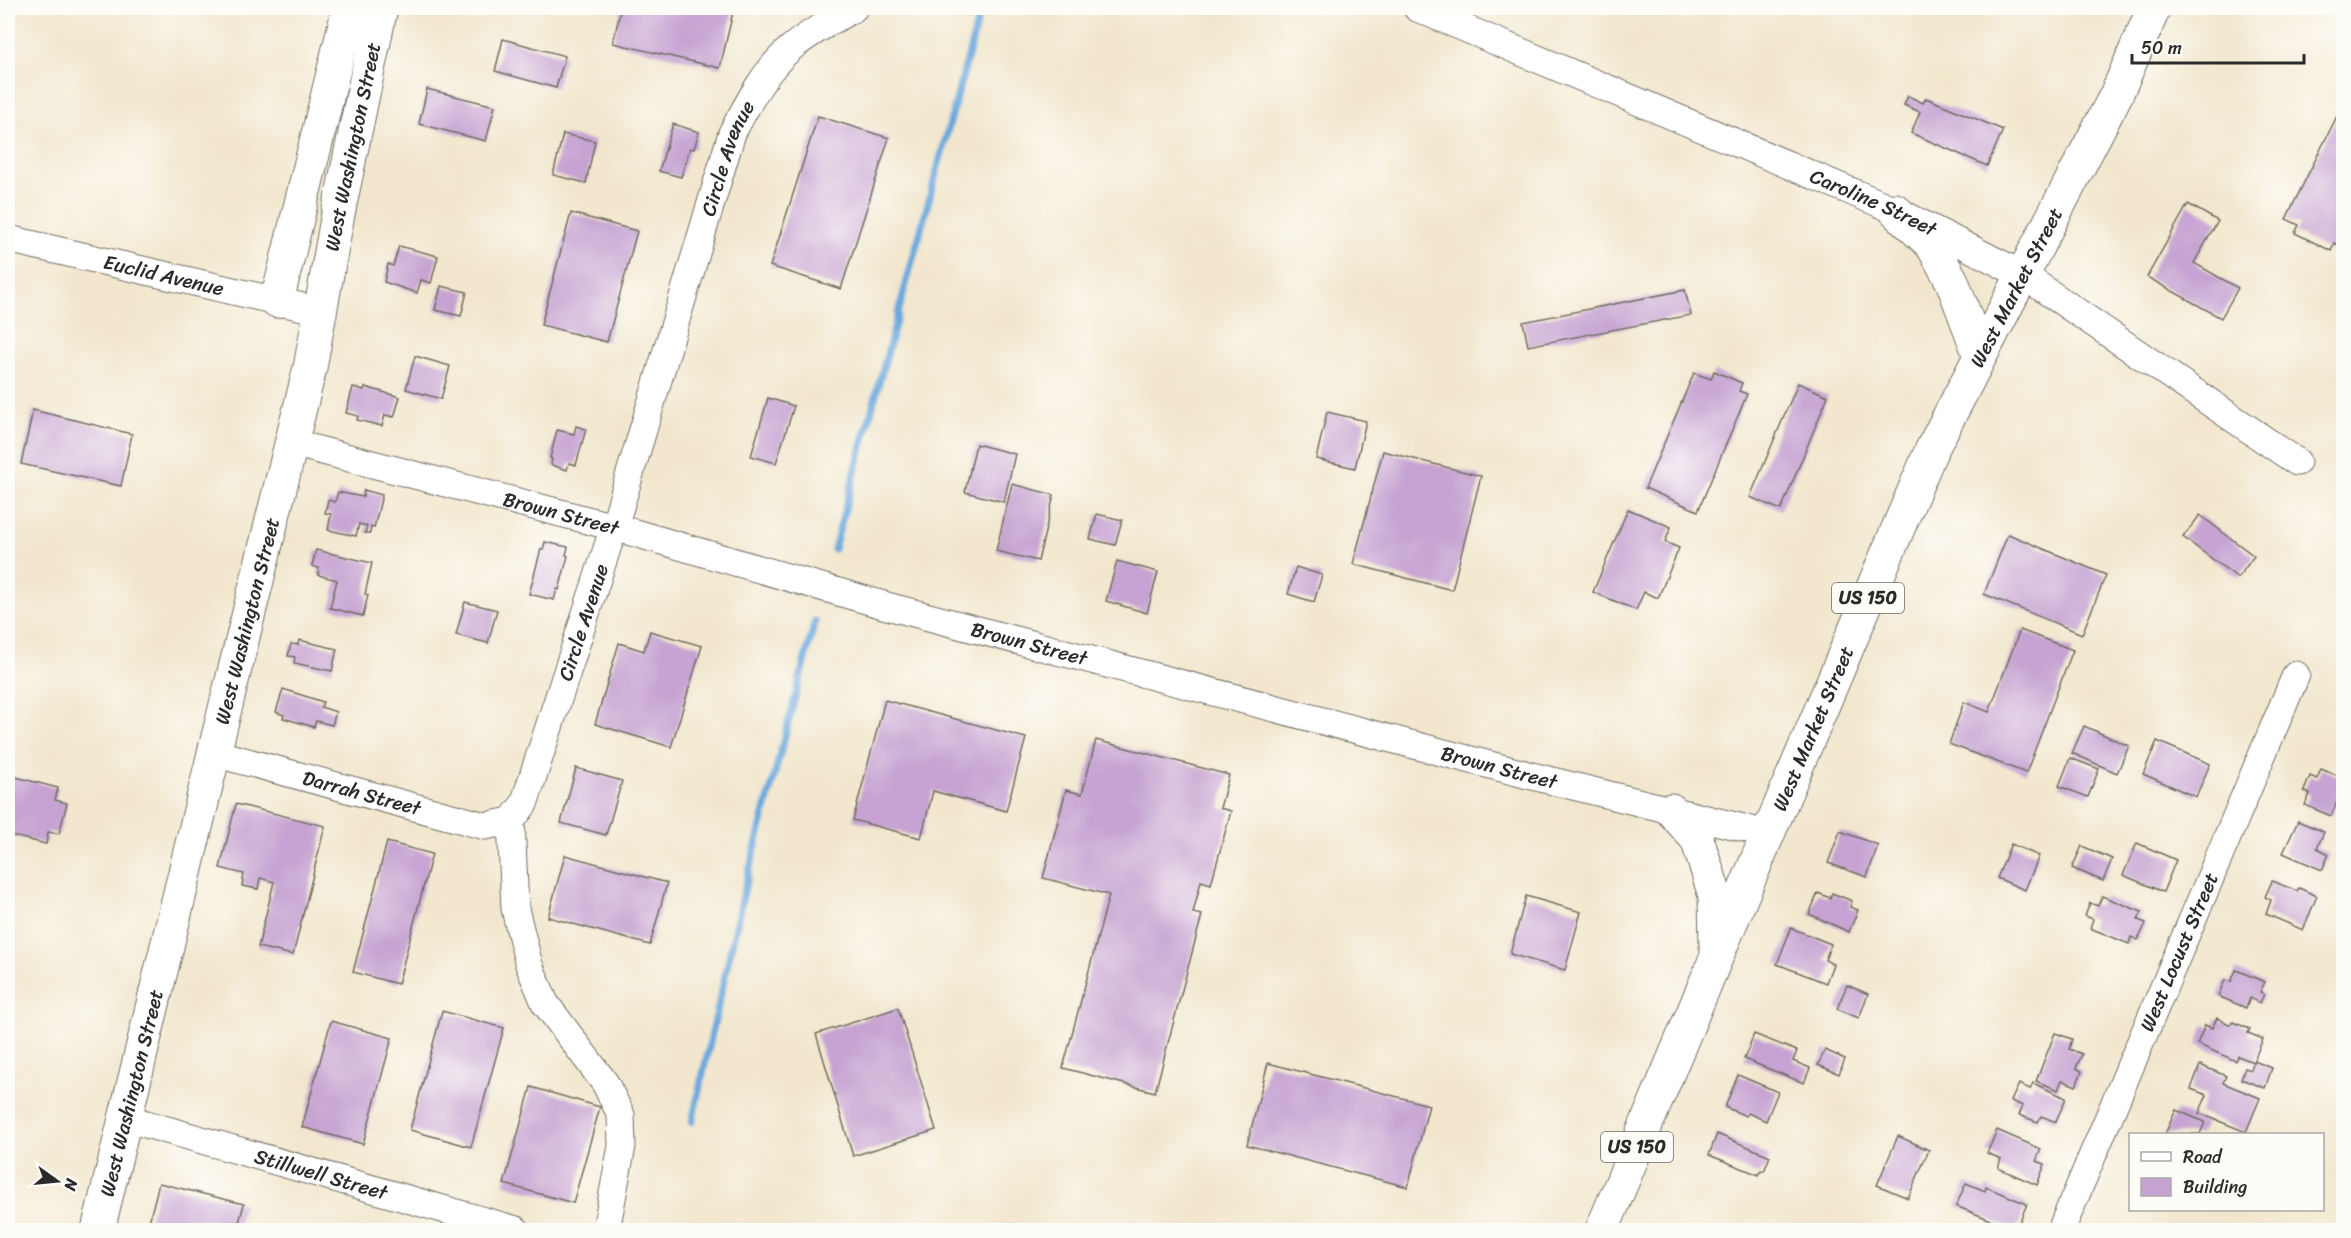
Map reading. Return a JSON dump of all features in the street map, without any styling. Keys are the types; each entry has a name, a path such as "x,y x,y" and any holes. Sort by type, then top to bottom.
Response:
{"main road":[{"path":"277,301 349,8"},
{"name":"West Washington Street","path":"98,1230 310,368 337,219 381,8"},
{"name":"West Market Street","path":"1602,1230 1927,460 2116,95 2154,8"},
{"path":"1895,210 1932,245 1953,281 1980,356"},
{"path":"1671,810 1697,840 1708,873 1715,896 1716,957"}],"street":[{"name":"Circle Avenue","path":"511,821 524,804 614,527 732,133 767,74 790,49 819,28 854,8"},
{"name":"Caroline Street","path":"1417,8 1895,210 2023,275 2297,462"},
{"name":"Euclid Avenue","path":"8,239 320,311"},
{"name":"Brown Street","path":"292,443 614,527 887,606 1768,834"},
{"name":"West Locust Street","path":"2061,1230 2296,675"},
{"name":"Darrah Street","path":"214,753 485,826 511,821"},
{"path":"511,821 515,909 529,965 545,1003 605,1083 621,1115 622,1146 606,1230"},
{"name":"Stillwell Street","path":"125,1118 516,1230"}],"building":[{"path":"621,8 712,8 733,12 720,68 613,43"},
{"path":"503,39 565,56 556,88 495,71"},
{"path":"427,89 495,106 486,141 419,124"},
{"path":"1908,96 1923,103 1926,98 2003,130 1987,166 1911,133 1920,112 1904,105"},
{"path":"2344,102 2344,247 2335,243 2331,251 2295,233 2299,225 2286,219"},
{"path":"818,116 889,138 841,289 770,266"},
{"path":"673,124 699,132 694,149 690,148 681,177 659,171"},
{"path":"563,134 595,141 586,183 553,175"},
{"path":"2188,204 2218,221 2194,263 2238,288 2221,318 2147,277"},
{"path":"571,213 637,231 607,342 541,325"},
{"path":"399,246 438,256 431,283 421,280 417,293 384,282 388,264 393,266"},
{"path":"441,286 467,292 461,316 435,310"},
{"path":"1685,290 1691,315 1528,346 1523,322"},
{"path":"415,356 450,366 441,399 406,389"},
{"path":"1714,371 1742,383 1739,391 1747,394 1698,511 1645,488 1694,373 1711,379"},
{"path":"1798,383 1828,396 1781,510 1750,497"},
{"path":"353,387 364,390 365,387 400,397 394,417 385,415 382,426 357,420 358,416 346,413"},
{"path":"768,398 794,406 776,463 751,456"},
{"path":"33,410 132,434 121,486 21,464"},
{"path":"1327,412 1366,421 1355,468 1316,459"},
{"path":"576,426 586,429 576,465 569,463 567,470 551,465 552,459 550,458 557,430 574,434"},
{"path":"976,444 1015,454 1004,502 965,492"},
{"path":"1383,451 1481,476 1452,590 1353,564"},
{"path":"1012,484 1054,495 1038,561 996,551"},
{"path":"364,490 382,495 374,528 371,527 370,533 365,533 367,526 359,524 356,536 328,530 331,514 325,513 328,500 335,502 338,492 363,497"},
{"path":"1628,509 1671,527 1665,542 1679,548 1658,598 1644,592 1636,610 1593,592"},
{"path":"1097,514 1122,520 1115,545 1090,539"},
{"path":"2200,515 2254,556 2238,578 2183,537"},
{"path":"2008,534 2106,575 2082,634 1984,594"},
{"path":"545,542 568,547 566,555 568,556 554,600 529,594"},
{"path":"316,550 372,563 363,616 330,608 337,580 318,575 319,568 312,566"},
{"path":"1117,561 1158,572 1147,613 1106,601"},
{"path":"1296,567 1322,575 1314,602 1288,594"},
{"path":"465,602 497,610 488,643 456,635"},
{"path":"2020,630 2073,650 2026,773 1949,744 1964,702 1989,712"},
{"path":"650,631 702,646 671,747 595,724 619,643 644,651"},
{"path":"299,640 337,649 332,671 294,663 295,657 288,656 291,644 298,645"},
{"path":"283,689 323,702 321,707 336,712 332,725 316,721 314,727 283,718 284,715 276,712"},
{"path":"885,700 1026,738 1006,811 933,791 921,838 853,820"},
{"path":"2084,726 2129,746 2117,773 2072,753"},
{"path":"1096,740 1229,775 1220,808 1231,811 1211,884 1201,881 1193,913 1202,915 1155,1092 1063,1068 1109,895 1043,878 1066,790 1082,794"},
{"path":"2157,741 2210,764 2196,797 2143,774"},
{"path":"2070,758 2099,769 2088,797 2059,786"},
{"path":"576,768 622,781 606,835 561,823"},
{"path":"2321,769 2344,778 2344,786 2331,816 2305,805 2310,794 2304,791 2310,776 2317,779"},
{"path":"8,775 58,788 55,800 67,803 59,834 48,832 46,844 8,835"},
{"path":"236,804 325,826 293,955 258,947 274,882 260,878 258,889 242,886 244,874 220,868"},
{"path":"2298,821 2324,832 2317,848 2329,854 2322,870 2283,853"},
{"path":"1840,831 1878,845 1867,877 1828,863"},
{"path":"387,842 432,854 398,984 353,972"},
{"path":"2137,843 2176,860 2163,892 2123,875"},
{"path":"2011,844 2039,856 2025,890 1997,878"},
{"path":"2082,846 2112,859 2103,881 2072,868"},
{"path":"565,855 667,883 650,945 548,917"},
{"path":"2272,881 2297,891 2299,888 2317,896 2303,930 2266,914 2271,900 2265,897"},
{"path":"1818,893 1830,898 1832,893 1852,901 1850,907 1858,910 1849,932 1809,914"},
{"path":"1526,896 1581,912 1565,970 1510,954"},
{"path":"2102,896 2142,912 2138,920 2146,923 2138,940 2131,937 2129,944 2090,928 2093,919 2085,916 2090,903 2098,906"},
{"path":"1791,928 1831,944 1825,960 1833,964 1826,983 1777,964"},
{"path":"2236,970 2265,982 2260,992 2264,994 2260,1003 2250,998 2246,1008 2218,996 2225,980 2231,982"},
{"path":"1847,985 1868,994 1859,1018 1837,1009"},
{"path":"898,1008 936,1130 853,1156 816,1034"},
{"path":"442,1011 504,1028 471,1147 410,1130"},
{"path":"2217,1018 2231,1025 2233,1022 2250,1029 2248,1033 2263,1039 2253,1062 2238,1056 2236,1061 2197,1044 2205,1025 2212,1028"},
{"path":"331,1021 392,1038 363,1144 302,1127"},
{"path":"2055,1033 2072,1039 2069,1049 2082,1054 2076,1068 2082,1071 2076,1086 2062,1080 2058,1090 2036,1081"},
{"path":"1754,1034 1797,1051 1793,1061 1810,1068 1804,1083 1744,1059"},
{"path":"1825,1050 1845,1059 1839,1074 1818,1065"},
{"path":"2254,1061 2272,1068 2265,1088 2241,1079 2245,1068 2251,1070"},
{"path":"1268,1063 1429,1105 1408,1187 1247,1145"},
{"path":"2200,1065 2226,1076 2223,1083 2260,1098 2246,1132 2199,1113 2207,1095 2191,1089"},
{"path":"1738,1075 1778,1092 1766,1121 1725,1107"},
{"path":"2033,1083 2066,1098 2056,1122 2041,1116 2038,1122 2019,1115 2023,1106 2011,1101 2019,1084 2030,1089"},
{"path":"531,1087 600,1107 573,1203 504,1184"},
{"path":"2176,1110 2205,1122 2200,1133 2165,1133"},
{"path":"1997,1130 2041,1149 2036,1161 2045,1164 2037,1185 1998,1168 2001,1159 1987,1153"},
{"path":"1717,1134 1770,1156 1764,1171 1761,1170 1759,1175 1709,1155"},
{"path":"1898,1136 1929,1150 1908,1198 1877,1185"},
{"path":"159,1183 244,1204 237,1230 147,1230"},
{"path":"1966,1183 1985,1191 1986,1187 2027,1204 2016,1230 1956,1206"}],"waterway":[{"path":"834,549 977,23 976,8"},
{"path":"692,1122 745,887 815,621"}]}
